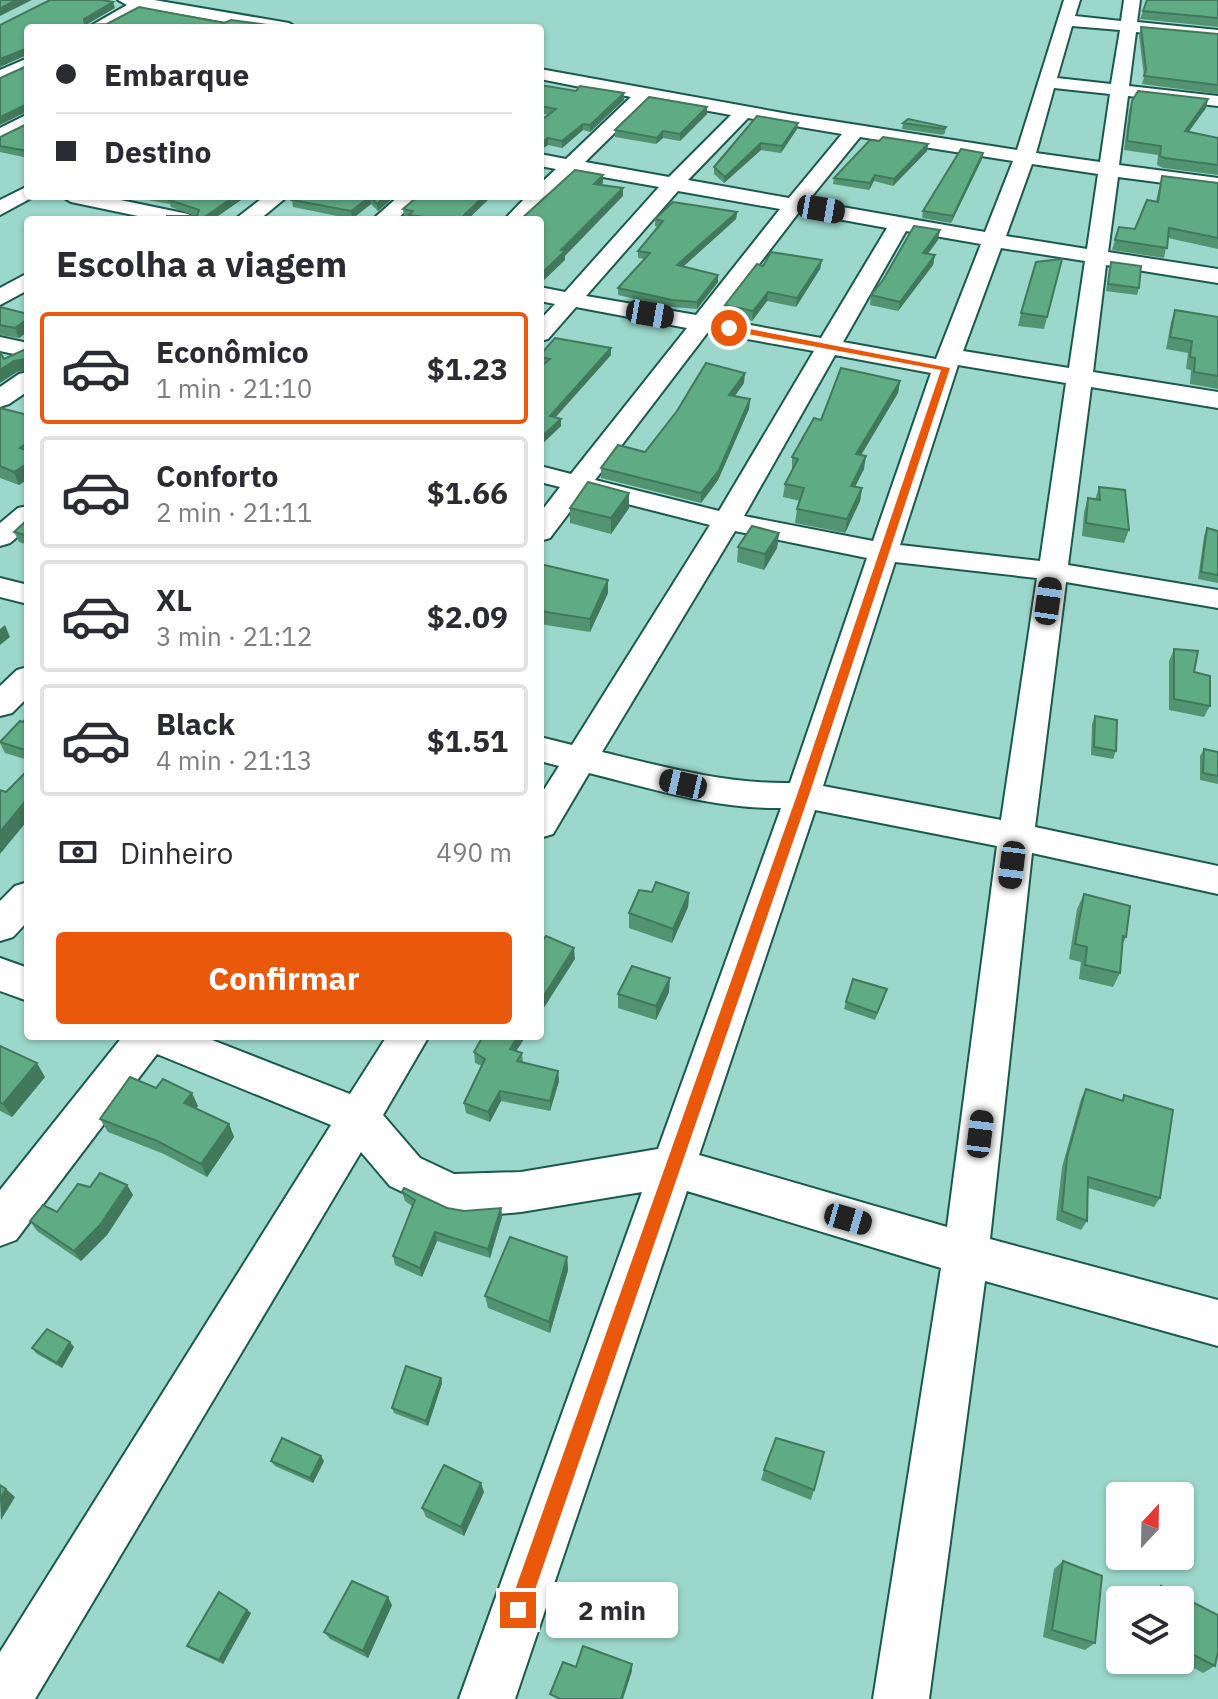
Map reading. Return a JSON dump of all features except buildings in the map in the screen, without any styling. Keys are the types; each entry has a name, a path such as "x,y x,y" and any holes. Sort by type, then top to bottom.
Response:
{"street":[{"path":"101,24 135,2 267,24"},
{"path":"262,23 283,8"},
{"path":"487,1699 803,795 948,362 1024,159 1069,10 1130,13 1218,35"},
{"path":"901,1699 966,1254 1016,836 1130,13"},
{"path":"203,24 218,16"},
{"path":"544,78 1024,159 1218,184"},
{"path":"1048,82 1218,101"},
{"path":"544,192 645,93"},
{"path":"544,329 674,183 745,111"},
{"path":"0,136 24,122"},
{"path":"544,527 855,131"},
{"path":"544,161 992,240 1218,276"},
{"path":"0,183 24,189"},
{"path":"0,209 24,193"},
{"path":"84,200 130,214 152,200"},
{"path":"250,216 272,200"},
{"path":"388,216 407,200"},
{"path":"519,216 536,200"},
{"path":"544,819 727,521 900,223"},
{"path":"0,298 24,283"},
{"path":"544,295 831,346 1078,377 1218,400"},
{"path":"0,344 24,349"},
{"path":"0,399 24,382"},
{"path":"544,475 727,521 883,552 1052,571 1218,599"},
{"path":"0,537 24,517"},
{"path":"0,587 24,594"},
{"path":"0,705 24,682"},
{"path":"544,750 708,790 750,796 803,795 1016,836 1218,880"},
{"path":"0,926 24,900"},
{"path":"0,974 24,983"},
{"path":"0,1225 144,1040"},
{"path":"167,1040 359,1117 405,1172 449,1194 465,1196 521,1192 672,1167 966,1254 1218,1323"},
{"path":"3,1699 407,1040"}],"route":[{"path":"518,1610 803,795 946,368 729,328"}]}
